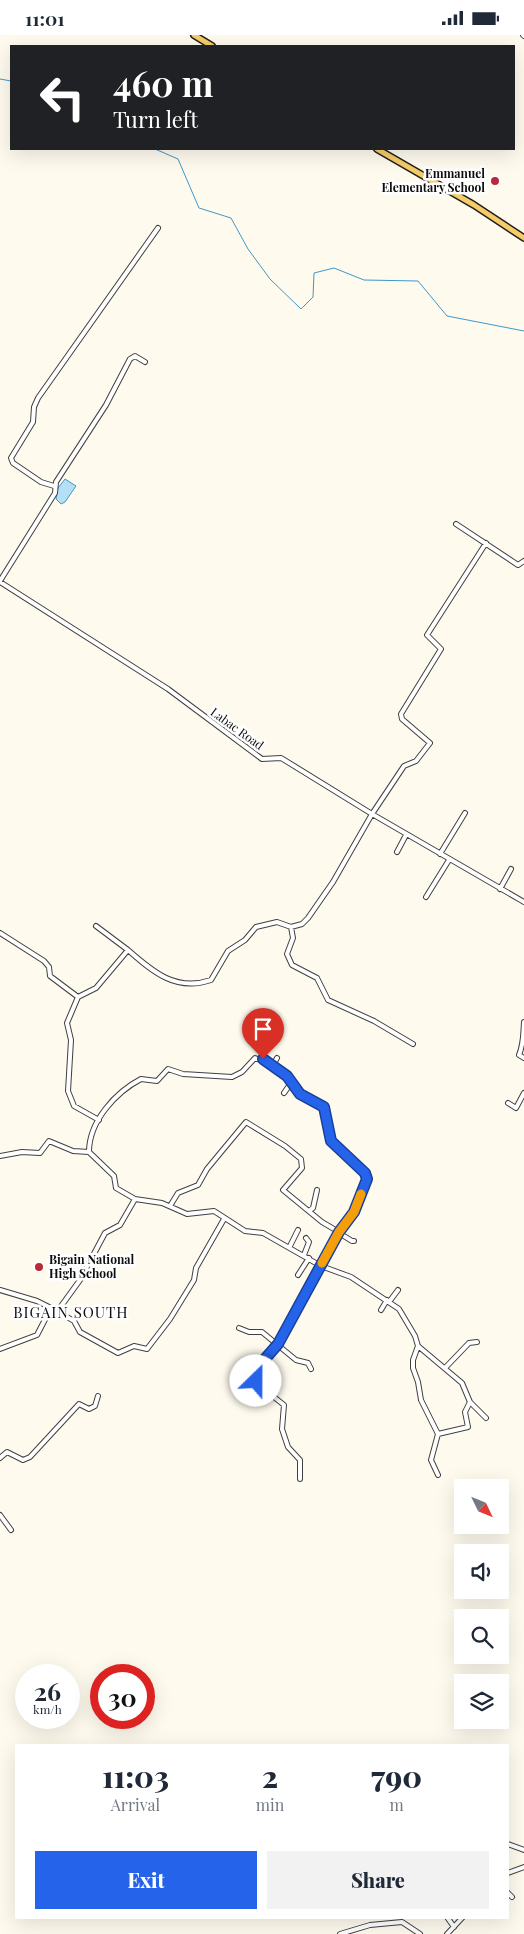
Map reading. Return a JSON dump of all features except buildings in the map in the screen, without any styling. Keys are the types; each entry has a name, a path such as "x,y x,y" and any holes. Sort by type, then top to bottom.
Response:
{"main road":[{"path":"194,35 210,45"},
{"path":"379,150 474,205 524,238"}],"street":[{"path":"54,486 41,482 13,463 11,458 33,422 34,407 38,398 158,228"},
{"path":"0,581 56,493 54,486 106,405 130,359 135,356 144,362"},
{"path":"456,524 518,565 524,561"},
{"path":"96,926 168,980 181,984 199,983 213,979 228,951 247,939 256,927 277,923 291,927 302,924 313,912 333,882 372,814 404,766 416,761 430,743 402,719 401,714 441,649 427,635 486,543"},
{"name":"Labac Road","path":"0,581 168,689 262,759 281,759 286,761 406,835 524,902"},
{"path":"440,855 465,813"},
{"path":"397,852 406,835"},
{"path":"426,897 450,860"},
{"path":"500,889 511,869"},
{"path":"291,927 293,938 287,954 292,965 317,978 328,1000 374,1021 413,1044"},
{"path":"0,933 44,961 49,967 50,976 78,997"},
{"path":"99,1120 74,1106 68,1091 72,1040 66,1023 78,997 96,988 128,950"},
{"path":"524,1022 522,1035 524,1044 519,1055 524,1058"},
{"path":"90,1152 99,1120 112,1099 141,1079 157,1081 168,1069 183,1074 232,1077 242,1072 255,1058 273,1065 287,1076 300,1094 324,1107 331,1141 367,1176 356,1208 339,1232 278,1344 258,1367 254,1376 259,1385 284,1405 282,1429 288,1447 300,1460 300,1479"},
{"path":"273,1065 277,1058"},
{"path":"284,1093 291,1083"},
{"path":"508,1103 516,1108 524,1093"},
{"path":"170,1206 178,1193 198,1185 207,1169 246,1122 285,1146 301,1159 302,1168 283,1190 322,1223 354,1241"},
{"path":"0,1156 18,1153 40,1153 49,1141 73,1151 90,1152 114,1176 116,1188 135,1199 170,1206 187,1214 211,1210 245,1231 263,1233 290,1246 321,1266 351,1277 400,1311 414,1332 418,1346 464,1386 470,1402 486,1418"},
{"path":"310,1211 313,1208 317,1189"},
{"path":"0,1349 35,1337 53,1309 62,1306 71,1294 105,1233 120,1225 135,1199"},
{"path":"0,1290 38,1301 53,1309 74,1321 80,1332 118,1353 134,1345 146,1349 170,1319 194,1281 196,1268 224,1219"},
{"path":"290,1246 298,1230"},
{"path":"304,1255 309,1242 306,1238"},
{"path":"298,1275 309,1258"},
{"path":"381,1310 398,1290"},
{"path":"239,1329 249,1332 262,1332 296,1360 308,1363 311,1369"},
{"path":"444,1368 469,1343 477,1342"},
{"path":"418,1346 413,1360 413,1368 421,1400 438,1434 431,1460 438,1475"},
{"path":"0,1458 7,1452 22,1460 30,1457 79,1404 89,1409 95,1406 98,1397"},
{"path":"438,1434 468,1427 465,1412 470,1402"},
{"path":"0,1515 11,1530"},
{"path":"509,1844 524,1850"},
{"path":"509,1873 524,1867"},
{"path":"509,1894 512,1897"},
{"path":"448,1919 454,1927"},
{"path":"447,1934 461,1919"},
{"path":"340,1934 387,1922 402,1922 420,1934"}],"water":[{"path":"65,479 76,486 65,502 61,504 56,499 58,488"}],"waterway":[{"path":"0,79 10,81"},
{"path":"157,150 178,159 199,208 231,218 248,249 270,279 301,309 313,297 314,273 334,268 364,280 418,281 447,316 524,331"}],"slow traffic":[{"path":"322,1263 339,1232 354,1212 361,1194"}],"place":[{"name":"Emmanuel Elementary School","path":"495,181"},
{"name":"Bigain National High School","path":"39,1267"}],"district":[{"name":"BIGAIN SOUTH","path":"71,1313"}],"route":[{"path":"256,1381 254,1376 257,1368 278,1344 339,1232 354,1212 367,1179 365,1173 331,1141 324,1107 300,1094 287,1076 270,1062 263,1059"}]}
